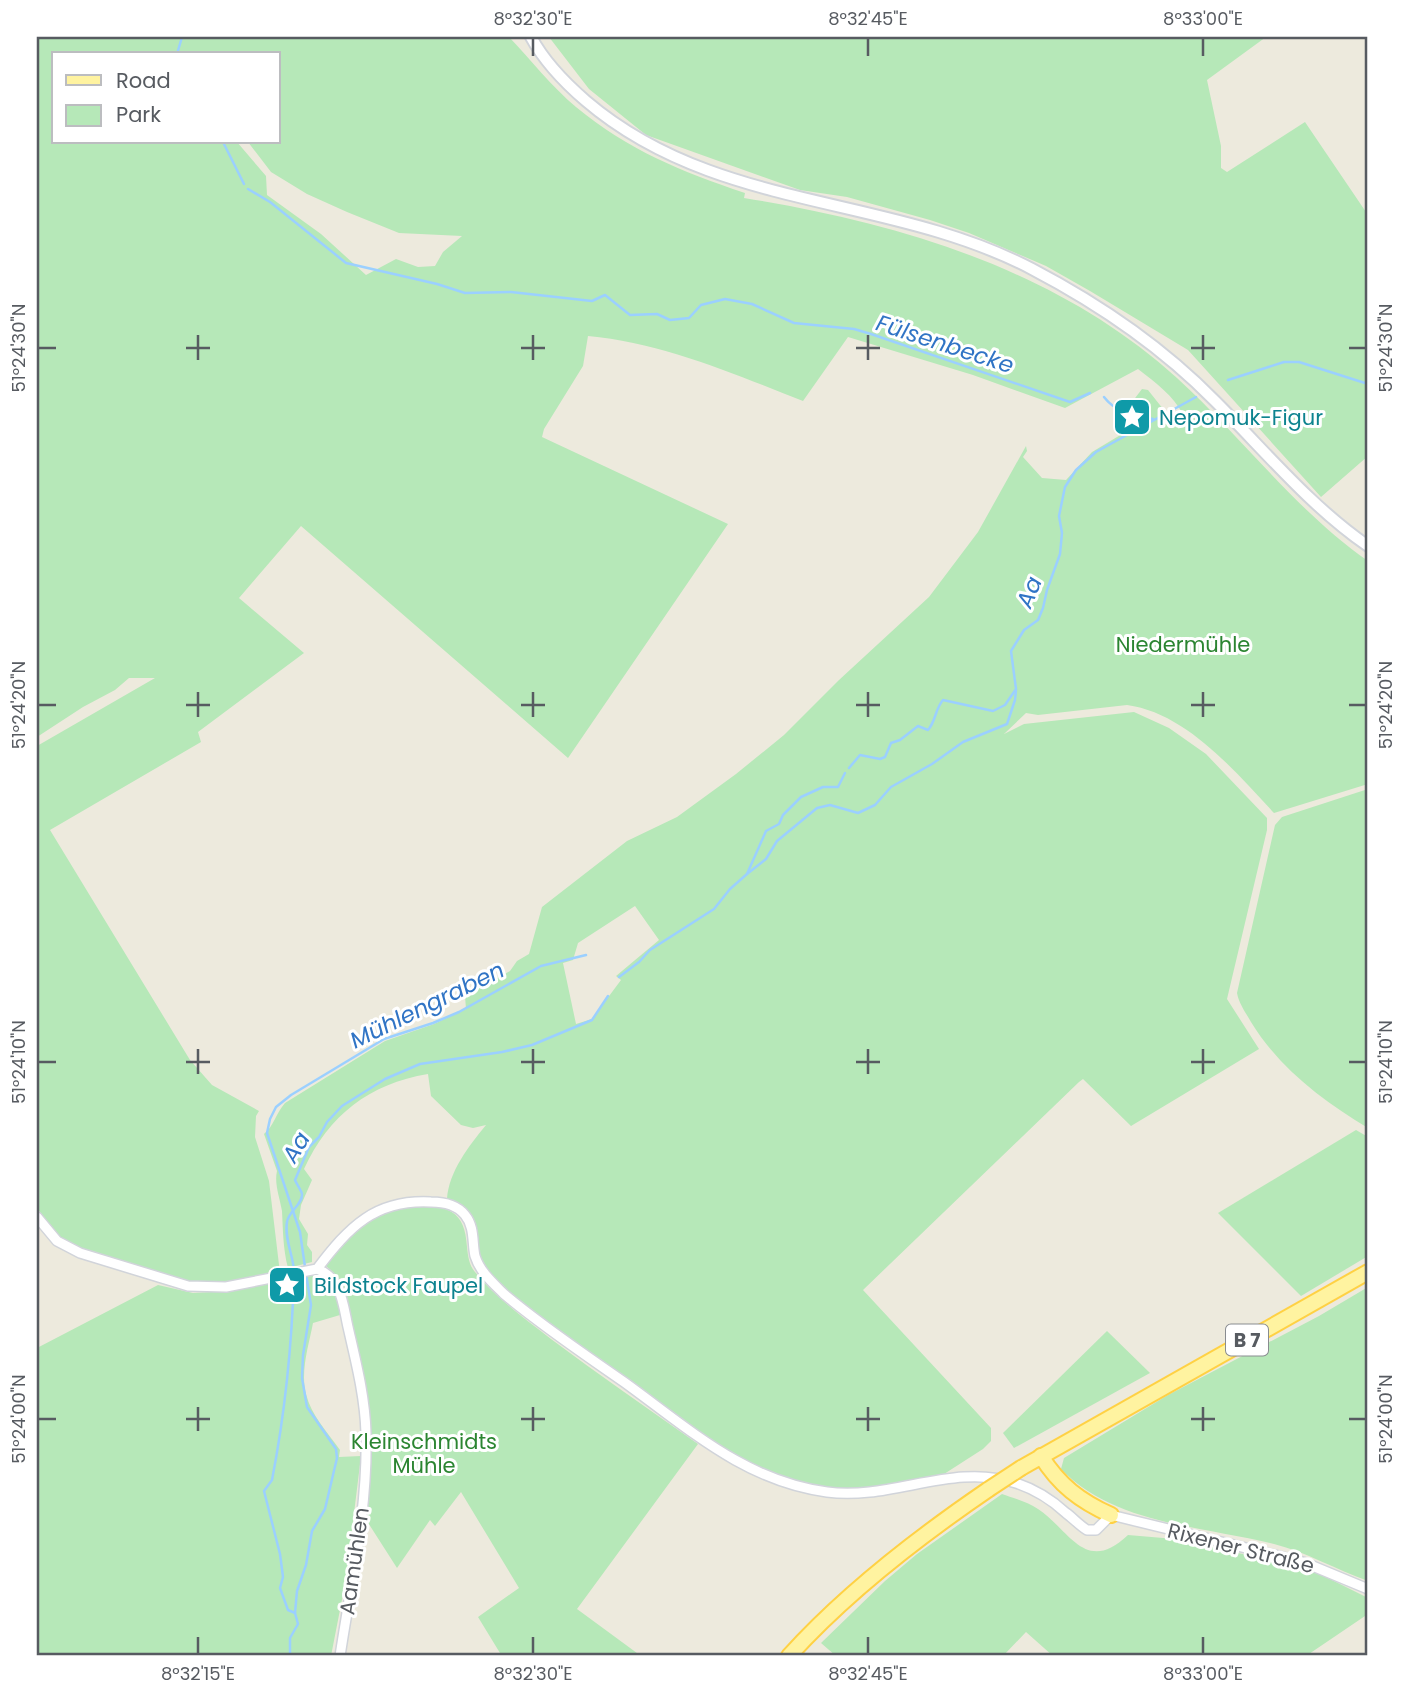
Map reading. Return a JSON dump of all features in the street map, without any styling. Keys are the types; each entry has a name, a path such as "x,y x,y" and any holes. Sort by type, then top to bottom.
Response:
{"main road":[{"name":"B 7","path":"789,1656 897,1557 989,1489 1041,1456 1368,1272"},
{"path":"1041,1456 1057,1479 1077,1498 1111,1515"}],"street":[{"path":"531,37 566,84 609,120 664,153 746,184 940,232 1030,268 1090,302 1130,328 1183,370 1311,500 1368,546"},
{"path":"37,1217 57,1241 80,1253 188,1286 226,1287 315,1269 345,1234 376,1212 398,1203 438,1202 453,1206 464,1214 469,1222 475,1255 481,1270 504,1294 699,1440 745,1466 789,1483 839,1494 862,1493 959,1477 989,1476 1018,1483 1040,1494 1087,1530 1100,1528 1111,1515"},
{"name":"Aamühlen","path":"315,1269 331,1277 341,1294 361,1388 366,1431 363,1502 340,1656"},
{"name":"Rixener Straße","path":"1111,1515 1303,1562 1368,1589"}],"green space":[{"name":"Niedermühle","path":"37,37 509,37 576,107 616,136 656,158 745,193 744,198 861,221 918,237 1029,280 1081,308 1131,340 1177,378 1293,497 1368,561 1368,784 1274,813 1226,762 1189,732 1149,710 1127,705 1038,715 1026,713 1004,734 1024,724 1134,712 1169,728 1206,754 1267,818 1267,830 1227,999 1259,1049 1131,1126 1083,1079 863,1290 991,1428 991,1441 983,1449 941,1476 892,1485 837,1491 784,1480 729,1456 516,1302 484,1267 478,1255 475,1229 456,1204 447,1199 456,1169 486,1125 473,1128 461,1125 431,1096 428,1074 387,1085 369,1094 339,1118 314,1150 304,1169 312,1180 301,1205 299,1219 308,1234 307,1245 312,1252 312,1262 288,1268 277,1171 264,1134 285,1103 385,1041 434,1024 466,1009 465,996 510,971 517,961 529,954 542,907 627,841 677,817 784,735 929,597 978,532 1026,446 1027,451 1023,457 1042,478 1066,480 1092,452 1137,425 1122,415 1142,389 1148,390 1179,429 1184,416 1158,384 1138,369 1065,408 973,375 848,337 803,401 724,370 671,353 644,345 588,336 583,366 544,429 542,437 728,524 568,758 301,526 239,598 304,653 198,732 201,742 50,830 190,1060 212,1085 259,1111 256,1116 255,1137 269,1181 280,1273 227,1283 194,1283 82,1249 59,1238 37,1208 37,746 155,678 129,678 115,690 37,737","holes":["52,52 280,52 280,144 250,144 271,172 307,194 399,233 462,236 443,252 435,266 418,267 396,259 366,275 321,234 267,195 266,176 239,144 52,144","635,906 659,940 616,976 621,980 592,1019 576,1024 563,963 573,960 578,943"]},
{"path":"549,37 1266,37 1207,80 1221,146 1221,168 1227,172 1305,122 1368,215 1368,456 1321,497 1188,350 1090,291 1046,266 969,233 847,197 800,190 646,135 589,89"},
{"path":"1368,789 1368,1128 1335,1107 1288,1069 1262,1039 1237,993 1275,825 1282,817"},
{"path":"1356,1130 1368,1137 1368,1256 1301,1296 1218,1213"},
{"name":"Kleinschmidts Mühle","path":"414,1205 452,1212 463,1225 471,1266 492,1290 551,1339 698,1444 577,1609 641,1656 496,1656 500,1653 478,1617 519,1588 461,1492 435,1526 430,1520 397,1568 365,1518 369,1445 350,1319 338,1277 324,1264 362,1224 383,1213"},
{"path":"318,1273 334,1291 340,1315 313,1323 305,1367 306,1394 316,1416 340,1450 339,1457 361,1456 346,1579 331,1656 37,1656 37,1348 158,1285 193,1293 228,1291"},
{"path":"1368,1287 1368,1581 1286,1547 1133,1513 1083,1488 1061,1469 1064,1458 1168,1395 1319,1316"},
{"path":"1107,1331 1150,1373 1014,1448 1003,1433"},
{"path":"1002,1494 1038,1509 1078,1545 1089,1550 1100,1551 1113,1546 1128,1535 1175,1539 1310,1569 1368,1598 1368,1614 1306,1656 1053,1656 1026,1632 1003,1656 836,1656 821,1643 917,1554"}],"waterway":[{"name":"Fülsenbecke","path":"178,52 182,37"},
{"name":"Fülsenbecke","path":"224,144 244,184"},
{"name":"Fülsenbecke","path":"248,189 270,202 346,263 465,293 511,292 592,301 605,295 630,315 657,314 670,320 689,318 701,305 725,299 752,304 794,323 854,329 871,334 1070,402 1090,393"},
{"name":"Aa","path":"1228,380 1284,362 1299,362 1368,384"},
{"name":"Fülsenbecke","path":"1104,397 1120,410 1153,419"},
{"name":"Aa","path":"849,768 860,755 880,759 885,757 891,743 900,740 918,726 928,730 943,700 993,711 1005,705 1016,689 1011,651 1024,630 1038,620 1060,554 1062,533 1059,516 1065,487 1076,470 1096,452 1196,397"},
{"name":"Mühlengraben","path":"747,874 766,859 777,841 817,808 830,805 858,813 875,805 891,787 932,764 963,742 1007,724 1016,690"},
{"name":"Aa","path":"619,977 650,950 714,909 747,874 766,831 779,824 783,815 801,797 823,787 838,787 845,773"},
{"name":"Mühlengraben","path":"305,1267 300,1232 267,1133 276,1107 291,1095 384,1039 459,1012 541,966 586,955"},
{"name":"Aa","path":"290,1656 290,1638 298,1624 295,1613 288,1610 280,1588 283,1577 280,1554 264,1491 272,1480 290,1353 294,1275 287,1222 302,1198 295,1180 309,1147 342,1106 385,1079 420,1064 532,1045 592,1020 608,996"},
{"name":"Mühlengraben","path":"295,1613 297,1591 306,1565 312,1531 325,1509 337,1458 336,1449 307,1407 302,1378 311,1305 306,1274"}],"place":[{"name":"Nepomuk-Figur","path":"1132,417"},
{"name":"Bildstock Faupel","path":"287,1285"}]}
